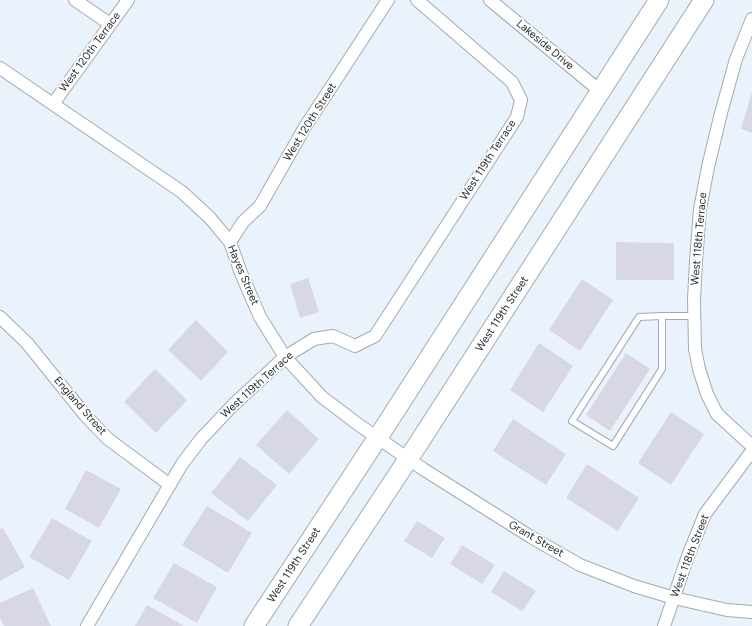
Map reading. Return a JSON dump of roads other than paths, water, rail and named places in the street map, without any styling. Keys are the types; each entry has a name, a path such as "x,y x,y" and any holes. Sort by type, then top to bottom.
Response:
{"main road":[{"name":"West 119th Street","path":"254,626 378,437 658,0"},
{"name":"West 119th Street","path":"298,626 408,459 704,0"}],"street":[{"path":"75,0 110,24"},
{"name":"West 120th Terrace","path":"53,104 128,0"},
{"name":"West 120th Street","path":"230,242 243,222 260,206 305,127 388,0"},
{"name":"West 119th Terrace","path":"87,626 182,464 201,439 233,405 285,357 314,339 333,336 355,346 375,336 517,117 521,100 512,82 417,0"},
{"name":"Lakeside Drive","path":"490,0 600,90"},
{"name":"West 118th Terrace","path":"752,19 736,59 708,167 700,210 696,253 695,316 695,349 698,369 707,394 717,414 752,446"},
{"name":"Hayes Street","path":"0,68 182,192 210,218 230,242 241,273 260,316 285,357 322,397 408,459"},
{"name":"England Street","path":"0,317 27,343 85,414 108,439 170,485"},
{"name":"West 118th Street","path":"664,626 688,556 705,514 752,451"},
{"name":"Grant Street","path":"408,459 531,537 580,565 634,586 674,598 727,610 752,612"}],"lane":[{"path":"662,316 662,370 613,446 572,421 638,317 662,316 695,316"}]}
